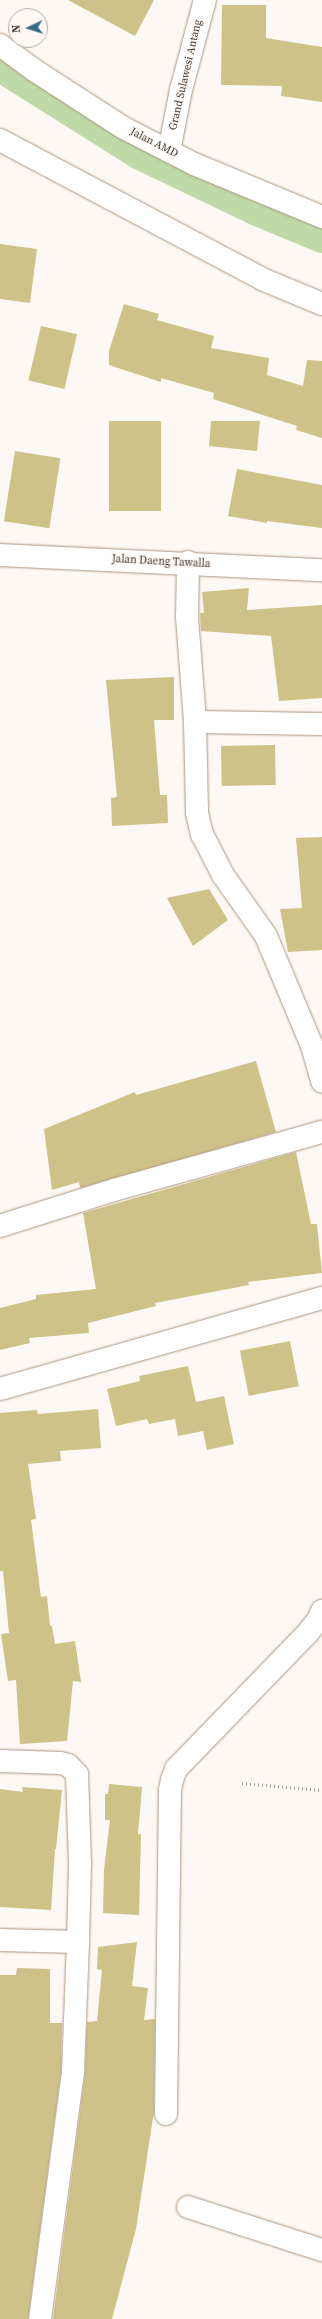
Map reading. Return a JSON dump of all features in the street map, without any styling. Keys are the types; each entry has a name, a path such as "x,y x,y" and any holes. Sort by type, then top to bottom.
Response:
{"street":[{"name":"Grand Sulawesi Antang","path":"169,151 181,90 205,0"},
{"name":"Jalan AMD","path":"0,45 34,70 122,127 194,164 322,217"},
{"path":"0,140 262,279 322,304"},
{"name":"Jalan Daeng Tawalla","path":"0,555 188,562 322,570"},
{"path":"188,562 187,617 195,722 197,813 202,834 224,875 266,936 312,1046 322,1082"},
{"path":"195,722 322,724"},
{"path":"0,1226 114,1190 322,1132"},
{"path":"0,1389 322,1298"},
{"path":"166,2114 170,1790 172,1780 176,1769 306,1635 318,1620 322,1611"},
{"path":"1,1757 60,1762 68,1765 77,1774 80,1864 73,2072 40,2319"},
{"path":"0,1940 78,1942"},
{"path":"188,2207 322,2250"}],"path":[{"path":"242,1783 322,1790"}],"building":[{"path":"68,0 154,0 135,36"},
{"path":"222,5 266,5 266,38 322,47 322,102 281,96 282,86 221,85"},
{"path":"0,244 37,249 30,303 0,299"},
{"path":"124,304 159,314 157,320 214,336 211,348 269,358 267,375 303,386 307,360 322,361 322,438 296,430 297,426 213,399 214,393 161,378 161,382 109,365 109,351"},
{"path":"41,326 77,334 64,389 28,381"},
{"path":"109,421 161,421 161,511 109,511"},
{"path":"211,421 260,421 257,451 209,446"},
{"path":"15,451 60,458 49,528 4,521"},
{"path":"237,469 322,485 322,528 267,521 267,523 228,516"},
{"path":"249,588 247,610 322,605 322,698 279,701 271,636 201,631 200,613 204,613 202,592"},
{"path":"174,677 174,720 154,720 160,795 167,795 168,823 112,826 111,798 117,797 106,680"},
{"path":"275,745 276,785 222,786 221,746"},
{"path":"322,837 322,950 288,952 280,909 302,908 296,838"},
{"path":"209,889 228,920 193,946 167,898"},
{"path":"256,1061 276,1132 80,1188 79,1182 52,1190 44,1129 135,1092 136,1095"},
{"path":"296,1152 311,1224 317,1224 322,1273 248,1282 249,1285 155,1303 156,1306 88,1323 89,1333 29,1338 30,1343 0,1350 0,1308 36,1299 36,1295 96,1289 83,1213"},
{"path":"290,1341 299,1386 249,1396 240,1351"},
{"path":"188,1366 196,1402 224,1396 234,1444 207,1450 203,1431 178,1436 175,1419 149,1424 147,1419 116,1426 107,1389 140,1381 139,1376"},
{"path":"98,1409 101,1448 60,1451 61,1461 28,1464 36,1519 31,1520 41,1597 47,1596 50,1626 52,1626 55,1644 75,1641 81,1682 73,1681 67,1741 20,1744 16,1680 8,1681 1,1634 9,1633 3,1571 0,1571 0,1413 37,1410 38,1414"},
{"path":"109,1784 142,1787 138,1834 141,1834 139,1915 103,1913 104,1869 110,1820 105,1820 105,1794 108,1794"},
{"path":"22,1787 62,1790 55,1849 51,1910 0,1907 0,1789 23,1792"},
{"path":"137,1942 132,1986 148,1988 144,2020 155,2019 154,2111 136,2229 112,2319 53,2319 85,2074 87,2022 97,2021 102,1970 97,1969 98,1947"},
{"path":"17,1968 50,1969 50,2023 62,2023 61,2071 28,2319 0,2319 0,1975 16,1975"}],"waterway":[{"path":"0,65 138,152 257,209 322,236"}]}
